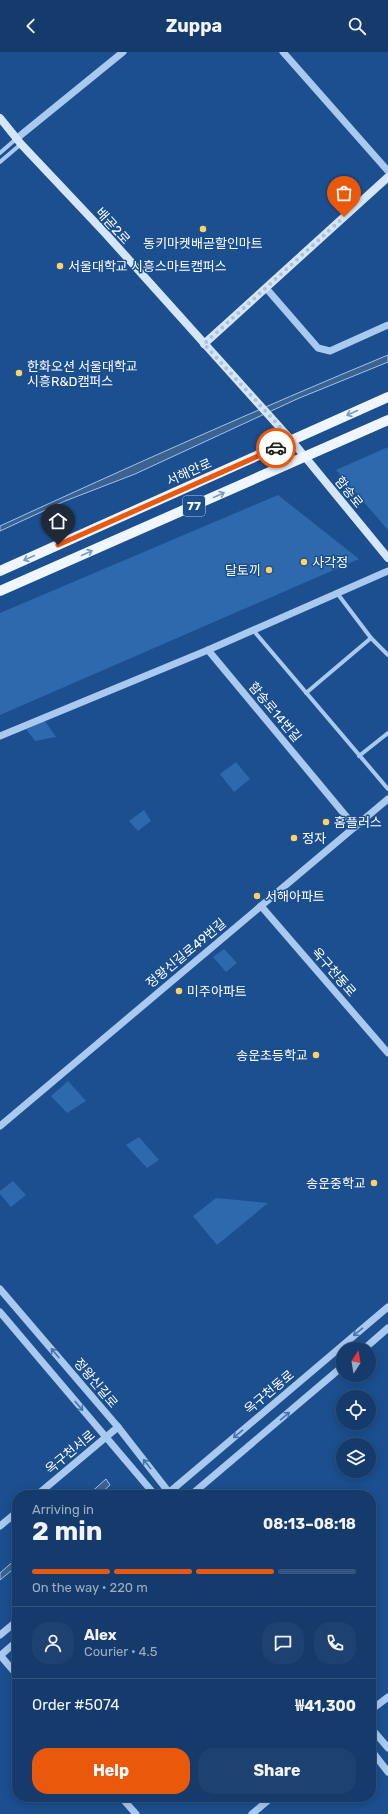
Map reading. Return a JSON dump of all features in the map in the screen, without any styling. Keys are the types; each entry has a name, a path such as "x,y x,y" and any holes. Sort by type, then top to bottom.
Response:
{"main road":[{"name":"배곧2로","path":"0,118 19,141 105,233 255,402 292,440"},
{"path":"204,344 388,177"},
{"name":"서해안로","path":"0,571 388,397"},
{"name":"77","path":"0,591 388,420"},
{"name":"함송로","path":"292,440 388,558"}],"street":[{"path":"0,162 19,141 123,52"},
{"path":"283,52 388,171"},
{"path":"0,153 19,141"},
{"path":"266,288 318,348 330,351 388,325"},
{"path":"0,736 208,650 388,571"},
{"path":"337,593 372,638 388,655"},
{"path":"253,630 388,789"},
{"path":"306,693 372,638"},
{"name":"함송로14번길","path":"208,650 355,827"},
{"path":"359,756 388,733"},
{"name":"정왕신길로49번길","path":"0,1126 388,799"},
{"name":"옥구천동로","path":"261,906 388,1053"},
{"name":"정왕신길로","path":"0,1289 118,1427 165,1490"},
{"name":"옥구천동로","path":"173,1490 388,1307"},
{"path":"0,1312 150,1490"},
{"path":"372,1342 388,1328"},
{"path":"197,1490 336,1372"},
{"name":"옥구천서로","path":"43,1490 118,1427"},
{"path":"0,1526 12,1516"},
{"path":"0,1635 12,1625"},
{"path":"12,1645 0,1655 12,1669"},
{"path":"376,1706 388,1697"},
{"path":"376,1734 388,1748"},
{"path":"376,1756 388,1772"},
{"path":"125,1802 136,1814"},
{"path":"252,1814 266,1802"}],"shaded area":[{"path":"388,355 388,362 297,399 135,474 65,501 0,531 0,526 96,482 242,417"},
{"path":"388,447 388,530 336,470"},
{"path":"278,495 359,559 0,715 0,613"},
{"path":"45,721 56,737 35,741 26,729"},
{"path":"236,762 250,779 234,792 220,774"},
{"path":"144,810 151,821 138,831 129,821"},
{"path":"224,949 237,963 226,972 213,957"},
{"path":"68,1081 86,1101 67,1113 51,1096"},
{"path":"139,1137 159,1160 147,1168 126,1145"},
{"path":"13,1181 26,1195 11,1207 0,1194 0,1191"},
{"path":"216,1198 268,1203 217,1245 193,1216"},
{"path":"106,1479 110,1485 104,1490 94,1490"},
{"path":"12,1562 12,1570 0,1580 0,1573"}],"way so far":[{"path":"276,448 292,440 278,427 204,344 344,217"}],"place":[{"name":"동키마켓배곧할인마트","path":"203,229"},
{"name":"서울대학교 시흥스마트캠퍼스","path":"60,266"},
{"name":"한화오션 서울대학교 시흥R&D캠퍼스","path":"19,373"},
{"name":"사각정","path":"304,562"},
{"name":"달토끼","path":"269,570"},
{"name":"홈플러스","path":"326,822"},
{"name":"정자","path":"294,838"},
{"name":"서해아파트","path":"257,896"},
{"name":"미주아파트","path":"179,991"},
{"name":"송운초등학교","path":"316,1055"},
{"name":"송운중학교","path":"374,1183"}],"route":[{"path":"58,545 276,448"}]}
